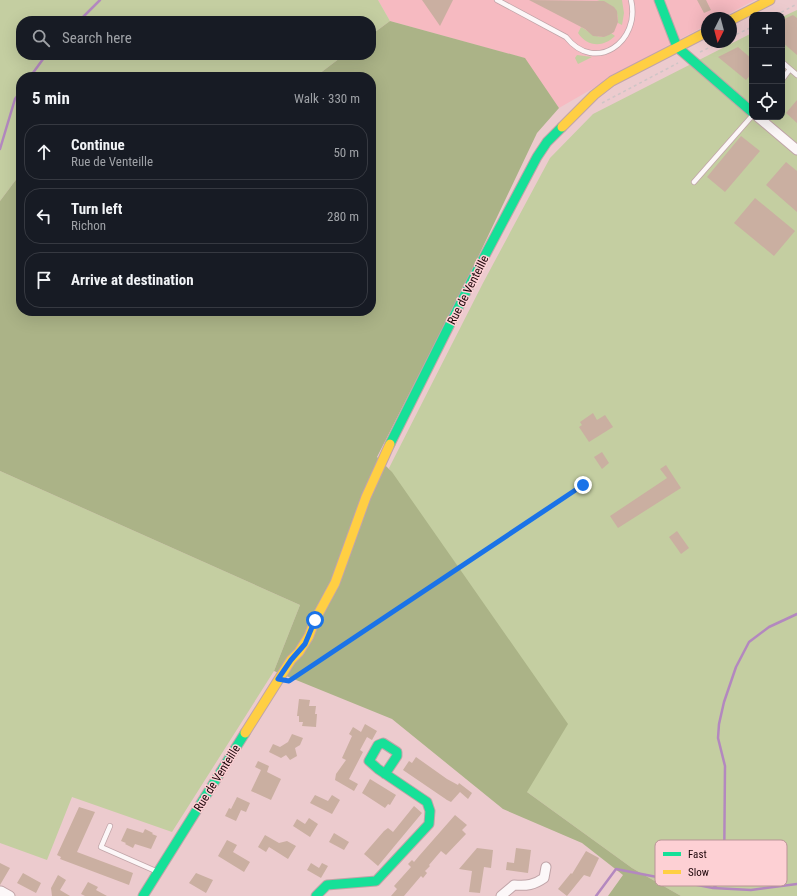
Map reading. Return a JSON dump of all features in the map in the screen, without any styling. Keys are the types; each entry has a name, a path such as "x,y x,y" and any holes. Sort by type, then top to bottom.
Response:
{"street":[{"path":"659,0 677,47 749,109"},
{"path":"737,17 770,0"},
{"name":"Rue de Venteille","path":"143,896 291,660 298,640 315,620 335,583 350,545 366,496 384,457 472,280 537,156 547,142 594,95 612,81 701,35"},
{"path":"762,120 797,150"},
{"path":"316,896 327,885 376,881 429,824 430,814 428,802 386,774"},
{"path":"500,896 514,885 528,886 536,884 544,878 546,867"},
{"path":"0,894 1,891 10,896"}],"lane":[{"path":"497,0 566,37 574,46 593,52 604,52 614,49 622,42 632,20 632,0"},
{"path":"785,65 797,75"},
{"path":"785,76 790,70"},
{"path":"694,182 749,119"},
{"path":"110,826 102,847 158,872"}],"path":[{"path":"782,12 797,4"},
{"path":"737,34 749,28"},
{"path":"600,105 708,48"},
{"path":"278,679 289,681 583,485"}],"shaded area":[{"path":"378,0 755,0 732,12 701,12 701,28 665,47 559,108 524,58 390,21"}],"green space":[{"path":"0,0 378,0 390,21 376,31 376,16 16,16 16,60 337,60 322,72 16,72 16,180 0,201"},
{"path":"597,0 622,0 624,13 622,25 618,23 617,13 613,7"},
{"path":"797,10 797,896 681,896 664,886 787,886 787,840 655,840 655,881 632,868 527,792 389,468 483,283 550,158 593,114 723,48 737,48 737,41 749,35 749,120 785,120 785,16"},
{"path":"390,21 525,58 559,108 537,133 469,276 377,457 392,472 568,724 527,792 632,868 655,881 655,886 664,886 681,896 608,896 623,875 582,843 503,809 392,719 274,671 300,605 0,471 0,201 16,180 16,316 376,316 376,72 322,72 337,60 376,60 376,31"},
{"path":"581,27 599,37 607,36 611,33 615,36 611,40 601,44 591,43 582,38 578,33"},
{"path":"577,55 592,57 578,64 575,58"},
{"path":"0,471 300,605 274,671 172,832 72,797 47,860 0,843"}],"building":[{"path":"422,0 453,0 440,26"},
{"path":"529,0 604,1 614,7 617,11 618,22 614,32 609,35 604,37 593,36 585,29"},
{"path":"697,0 706,0 711,10 703,12"},
{"path":"793,15 797,18 797,55 785,45 785,19"},
{"path":"737,48 749,56 749,76 746,80 718,57"},
{"path":"797,100 797,123 786,113"},
{"path":"741,136 760,151 725,192 707,177"},
{"path":"786,162 797,171 797,212 766,185"},
{"path":"755,198 795,231 774,256 734,223"},
{"path":"593,413 597,420 605,415 613,427 589,442 579,427 582,425 580,422"},
{"path":"602,452 609,463 602,469 594,457"},
{"path":"666,465 681,488 618,528 610,516 667,478 660,469"},
{"path":"677,531 689,548 681,554 669,537"},
{"path":"299,699 310,700 309,706 316,706 316,727 302,726 303,722 299,722 299,716 297,716"},
{"path":"365,724 377,731 372,740 367,737 360,750 363,752 349,779 358,784 354,791 335,780 336,774 346,760 342,758 352,736 349,734 353,727 361,732"},
{"path":"292,734 303,738 300,745 295,748 297,756 290,760 286,755 281,758 269,752 273,744 280,747 288,742"},
{"path":"416,757 447,779 458,785 459,783 472,793 468,799 460,792 451,802 403,770 409,761 412,763"},
{"path":"258,761 269,766 267,772 281,779 271,800 251,791 261,770 255,767"},
{"path":"370,779 396,795 390,805 388,804 385,808 362,793"},
{"path":"315,795 328,801 332,795 340,800 332,814 310,803"},
{"path":"237,797 250,803 246,812 241,810 236,821 225,816 229,808 231,809"},
{"path":"414,806 422,813 378,866 364,854 384,831 388,828 393,832"},
{"path":"79,807 95,812 77,852 133,873 129,885 60,859 61,857 57,855"},
{"path":"455,815 467,825 462,830 466,834 446,855 441,851 425,871 427,873 423,878 421,876 404,896 391,896 397,889 394,886 411,867 408,864 412,860 414,862"},
{"path":"309,818 318,824 310,837 293,826 297,819 305,824"},
{"path":"127,828 143,833 145,829 157,836 151,849 135,844 133,848 121,841"},
{"path":"334,833 349,842 344,850 329,842"},
{"path":"265,835 279,843 287,841 296,846 288,859 269,847 266,852 258,847"},
{"path":"227,840 237,845 233,852 250,862 244,872 218,856"},
{"path":"477,848 493,850 491,868 484,867 480,893 469,892 472,871 459,869"},
{"path":"516,848 531,850 528,873 506,870 507,862 514,863"},
{"path":"586,851 599,858 590,877 584,875 567,896 558,889 571,873 572,874"},
{"path":"0,863 10,868 0,885"},
{"path":"311,863 319,868 322,863 328,866 321,878 307,870"},
{"path":"23,873 41,883 36,893 17,883"},
{"path":"196,873 213,880 206,893 189,883"},
{"path":"58,875 66,880 60,890 70,896 52,896 51,888"},
{"path":"88,882 98,887 96,890 107,896 85,896 81,894"}],"waterway":[{"path":"84,16 100,0"},
{"path":"34,72 42,60"},
{"path":"0,149 16,98"},
{"path":"724,840 725,766 718,738 719,724 724,702 736,667 749,642 769,627 797,614"},
{"path":"596,896 616,869 655,877"},
{"path":"787,885 797,884"},
{"path":"703,886 713,888 715,886"},
{"path":"713,888 751,890 782,886"}],"traffic: fast":[{"path":"659,0 677,47 749,109"},
{"path":"390,444 472,280 537,157 547,142 562,127"},
{"path":"143,896 245,733"},
{"path":"316,896 327,885 376,881 429,824 430,811 427,802 378,769 369,761 378,745 383,743 397,752 397,756 385,774"}],"traffic: slow":[{"path":"737,17 770,0"},
{"path":"562,127 594,95 612,81 701,35"},
{"path":"245,733 291,660 299,652 309,636 315,620 335,583 366,497 390,444"}],"route":[{"path":"315,620 305,644 291,660 278,679 289,681 583,485"}]}
